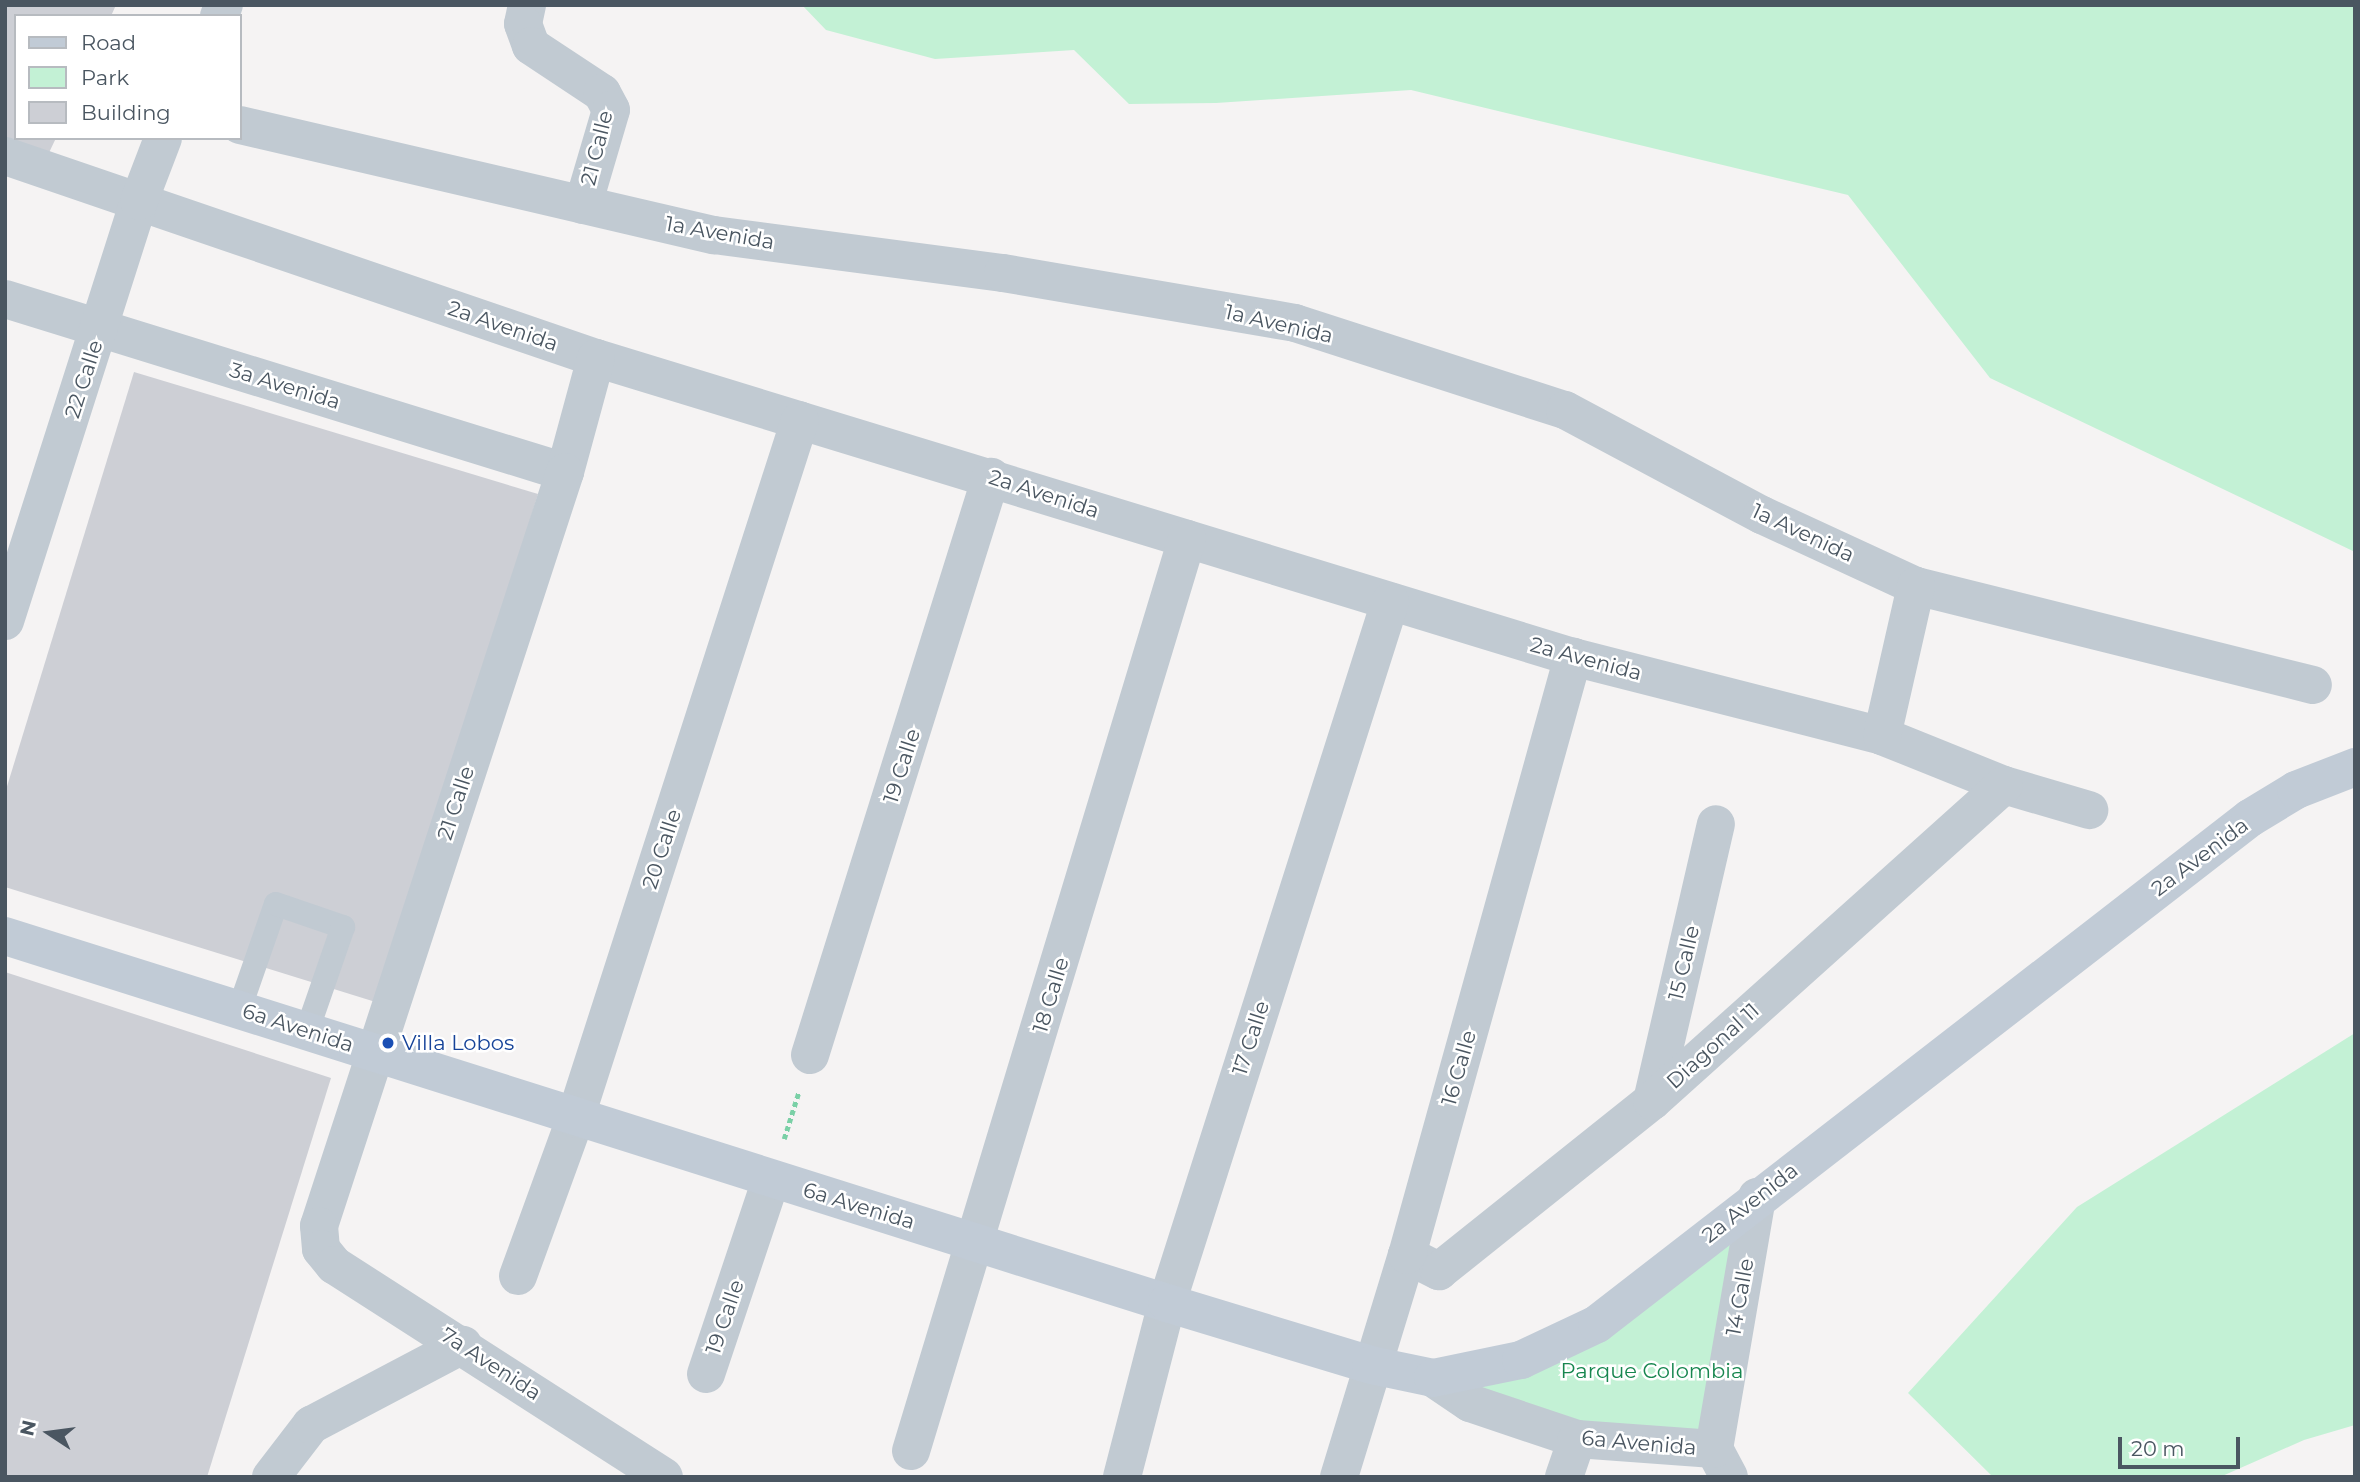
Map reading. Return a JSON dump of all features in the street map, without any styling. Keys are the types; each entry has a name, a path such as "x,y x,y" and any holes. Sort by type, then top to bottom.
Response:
{"main road":[{"name":"2a Avenida","path":"1433,1378 1521,1360 1567,1342 1629,1301 1757,1197 2250,818 2296,790 2355,767"},
{"name":"6a Avenida","path":"5,936 375,1052 575,1119 1167,1303 1371,1365 1433,1378"}],"street":[{"name":"21 Calle","path":"525,15 531,47 602,93 611,110 583,205"},
{"name":"1a Avenida","path":"242,125 714,235 1003,273 1295,323 1565,410 1762,515 1916,586 2313,685"},
{"name":"22 Calle","path":"5,621 20,529 100,330 139,201 162,140"},
{"name":"2a Avenida","path":"5,156 596,358 1573,657 1882,736 2004,785 2089,810"},
{"name":"3a Avenida","path":"5,299 565,472"},
{"name":"21 Calle","path":"321,1249 319,1226 565,472 596,358"},
{"name":"20 Calle","path":"518,1276 575,1119 800,420"},
{"name":"19 Calle","path":"810,1055 991,477"},
{"name":"18 Calle","path":"911,1451 977,1242 1187,539"},
{"path":"1882,736 1916,586"},
{"name":"17 Calle","path":"1122,1477 1167,1303 1390,602"},
{"name":"16 Calle","path":"1339,1477 1371,1365 1407,1255 1573,657"},
{"name":"Diagonal 11","path":"1407,1255 1439,1271 1652,1101 2004,785"},
{"name":"15 Calle","path":"1652,1101 1716,824"},
{"name":"19 Calle","path":"706,1374 771,1180"},
{"name":"14 Calle","path":"1722,1463 1757,1197"},
{"name":"7a Avenida","path":"321,1249 334,1265 463,1345 664,1477"},
{"path":"271,1477 311,1425 463,1345"},
{"name":"6a Avenida","path":"1433,1378 1470,1403 1577,1439 1722,1463"},
{"path":"1564,1477 1577,1439"}],"lane":[{"path":"239,1010 276,904 343,927 307,1031"}],"green space":[{"path":"802,5 2355,5 2355,552 1990,378 1848,195 1411,90 1216,103 1129,104 1074,50 935,59 826,30"},
{"path":"2355,1033 2355,1425 2304,1440 2220,1477 1993,1477 1908,1393 2077,1207"},
{"name":"Parque Colombia","path":"1750,1203 1714,1449 1565,1435 1445,1384 1567,1342"}],"building":[{"path":"5,5 116,5 112,14 14,14 14,140 55,140 46,159 5,143"},
{"path":"134,372 538,494 382,1004 5,887 5,793"},
{"path":"5,972 331,1078 207,1477 5,1477"}],"place":[{"name":"Villa Lobos","path":"388,1043"}]}
